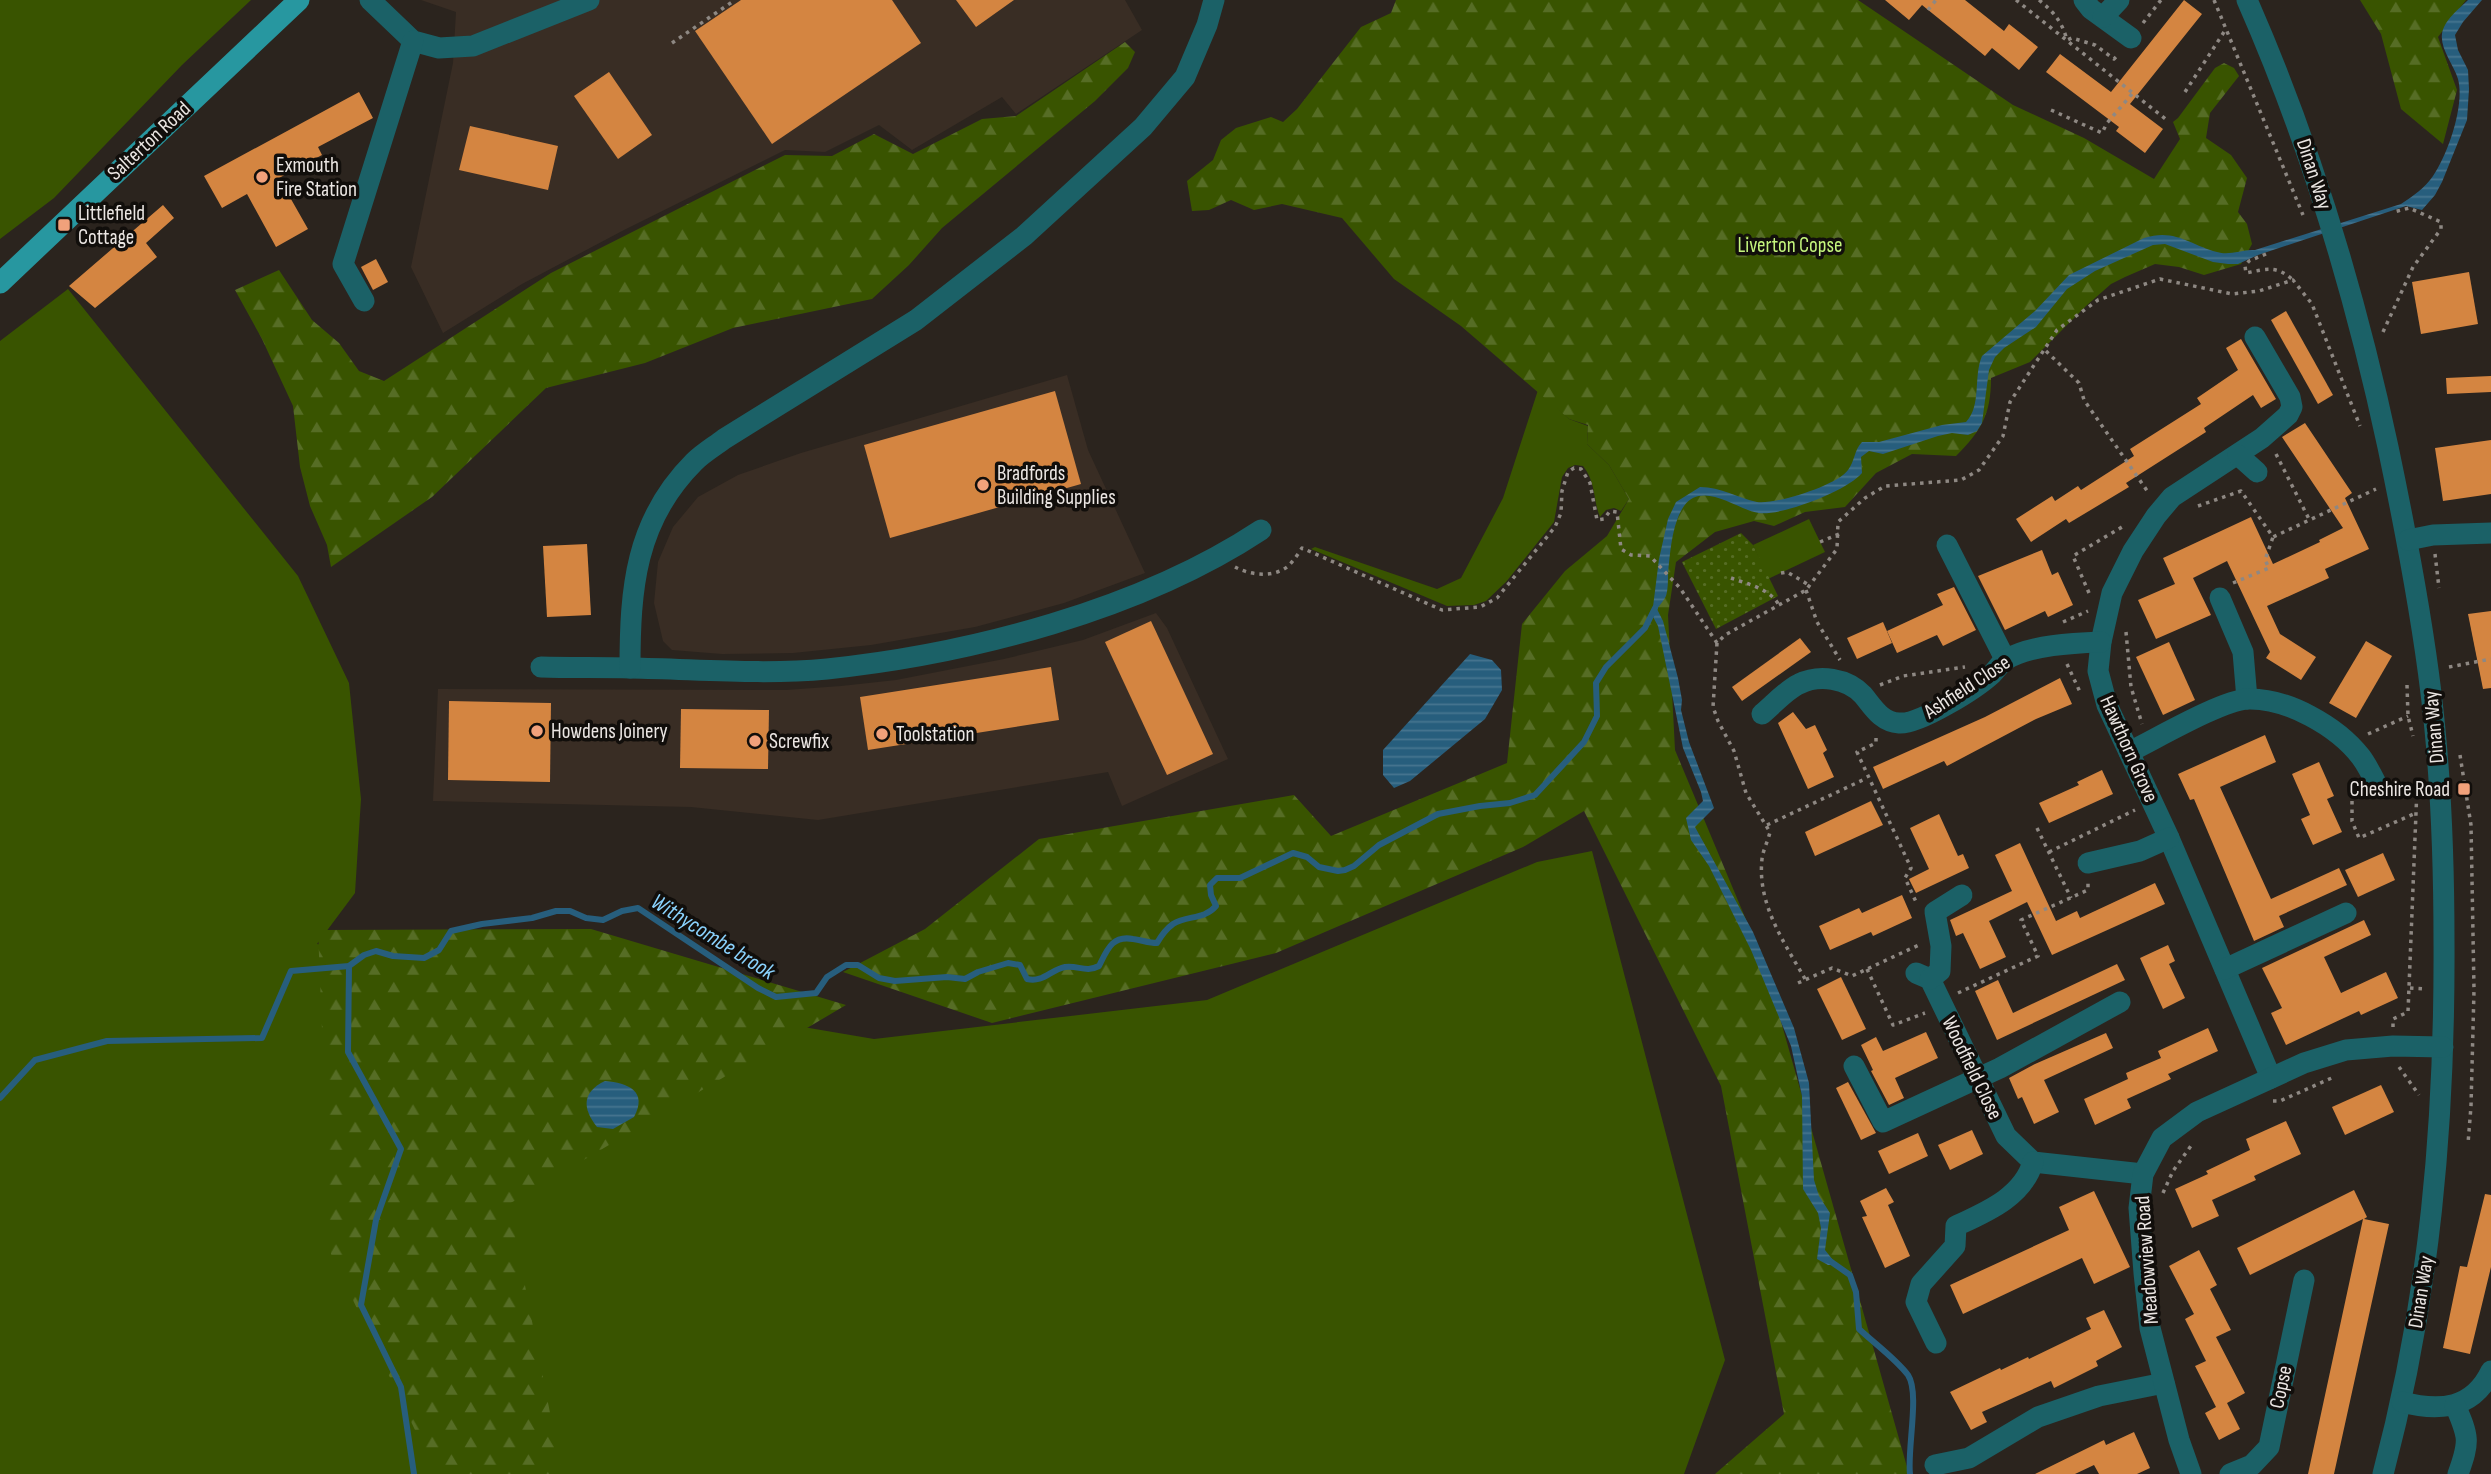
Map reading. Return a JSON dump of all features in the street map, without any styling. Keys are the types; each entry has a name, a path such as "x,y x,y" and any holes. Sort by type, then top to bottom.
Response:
{"main road":[{"name":"Salterton Road","path":"0,283 299,0"}],"street":[{"path":"370,0 413,41 439,48 473,46 589,0"},
{"path":"630,668 630,612 641,555 652,519 695,461 724,439 916,320 1024,236 1143,127 1185,77 1207,25 1214,0"},
{"path":"2084,0 2091,9 2131,38"},
{"path":"2103,17 2119,0"},
{"name":"Dinan Way","path":"2247,0 2290,102 2346,276 2372,371 2408,540 2432,695 2444,882 2443,1047 2435,1196 2425,1275 2402,1402 2383,1474"},
{"path":"364,301 344,264 413,41"},
{"path":"2255,337 2290,397 2292,407 2269,433"},
{"name":"Hawthorn Grove","path":"2269,433 2172,497 2156,516 2133,551 2112,593 2101,642 2098,671 2107,705 2169,838 2271,1078"},
{"path":"2238,454 2257,472"},
{"path":"541,667 728,671 825,669 905,657 1026,633 1187,573 1228,552 1261,530"},
{"path":"2408,540 2433,535 2491,533"},
{"path":"1947,545 2005,659"},
{"path":"2220,598 2243,652 2247,699"},
{"name":"Ashfield Close","path":"1877,714 1898,723 1917,720 1991,676 2005,659 2044,648 2101,642"},
{"path":"1762,714 1799,684 1826,678 1842,681 1861,692 1877,714"},
{"path":"2129,752 2220,708 2247,699 2296,708 2318,720 2361,756 2377,785"},
{"path":"2088,863 2140,851 2169,838"},
{"name":"Woodfield Close","path":"1962,895 1935,912 1941,946 1940,971 1923,976 1941,1002 1976,1079 2006,1136 2033,1161"},
{"path":"2225,969 2346,913"},
{"path":"1854,1066 1883,1122 1976,1079 2120,1002"},
{"name":"Meadowview Road","path":"2191,1474 2150,1328 2139,1209 2143,1174 2162,1138 2197,1112 2305,1063 2346,1050 2393,1045 2443,1047"},
{"path":"1936,1343 1916,1302 1921,1284 1955,1246 1956,1226 2002,1204 2030,1172 2033,1161 2143,1174"},
{"name":"Copse","path":"2230,1474 2252,1465 2269,1447 2304,1280"},
{"path":"2402,1402 2418,1406 2455,1405 2475,1394 2491,1371"},
{"path":"1935,1465 1969,1458 2038,1417 2099,1396 2164,1384"},
{"path":"2455,1405 2467,1436 2466,1450 2458,1474"}],"path":[{"path":"672,43 735,0"},
{"path":"1928,10 1936,0"},
{"path":"2016,0 2168,121"},
{"path":"2214,0 2306,222"},
{"path":"2185,92 2227,29"},
{"path":"2052,110 2102,133 2107,123 2132,94"},
{"path":"2383,334 2413,267 2441,229 2441,222 2409,208 2394,212"},
{"path":"2266,254 2249,261 2245,266 2246,273 2270,268 2284,272 2293,280 2312,304 2364,427 2362,413"},
{"path":"1717,643 1725,635 1807,587 1837,549 1839,522 1865,498 1885,486 1961,480 1979,470 2003,436 2010,402 2046,351 2057,330 2098,300 2160,279 2232,294 2259,291 2293,280"},
{"path":"2046,351 2079,383 2084,400 2152,498 2144,511 2156,516"},
{"path":"2269,433 2309,521"},
{"path":"1226,569 1235,567 1245,572 1266,575 1286,567 1302,548 1443,610 1480,607 1497,598 1555,527 1561,513 1562,491 1568,472 1574,468 1581,469 1590,483 1597,520 1604,519 1612,510 1619,515 1621,550 1630,555 1650,556 1681,588 1717,643 1713,706 1734,751 1746,793 1768,825 1770,832 1762,859 1765,897 1772,919 1805,979"},
{"path":"2376,479 2381,500"},
{"path":"2220,598 2228,586 2269,568 2265,560 2273,537 2378,488"},
{"path":"2192,509 2241,491 2273,537"},
{"path":"2091,598 2073,556 2125,525"},
{"path":"1820,542 1839,534"},
{"path":"1781,573 1787,572 1807,587 1817,622 1843,664"},
{"path":"1731,578 1765,591 1775,598 1779,605"},
{"path":"2061,623 2093,608"},
{"path":"2126,629 2131,687 2142,724 2151,741"},
{"path":"2449,667 2491,659"},
{"path":"1871,683 1878,686 1903,677 1958,670 1968,666"},
{"path":"2407,680 2408,716 2413,738"},
{"path":"1877,714 1876,743 1857,752 1911,869 1905,878 1922,916"},
{"path":"1768,825 1867,777"},
{"path":"2417,780 2408,1012 2393,1019 2392,1058 2420,1097"},
{"path":"2049,852 2137,809"},
{"path":"2359,838 2416,813"},
{"path":"2037,828 2071,898"},
{"path":"1867,969 1893,1024 1929,1013 1941,1002 2038,956 2021,920 2088,890 2088,863"},
{"path":"1798,983 1832,968 1852,976 1927,940"},
{"path":"2271,1101 2280,1101 2342,1074"},
{"path":"2139,1209 2157,1211 2173,1171 2187,1148 2198,1139"}],"shaded area":[{"path":"421,0 1125,0 1142,30 1016,114 1002,97 912,150 879,125 825,152 785,150 522,284 443,333 411,267 453,63 456,12"},
{"path":"1067,375 1088,450 1145,573 1064,603 975,627 871,645 793,653 722,654 672,650 663,641 654,603 658,562 673,527 698,497 738,475 801,453"},
{"path":"1156,613 1167,628 1228,759 1122,806 1108,772 818,820 691,807 433,801 438,689 786,690 841,686 896,680 1004,659 1083,640"}],"green space":[{"path":"0,0 251,0 182,65 54,198 0,239"},
{"name":"Liverton Copse","path":"1396,0 1858,0 2013,105 2084,138 2154,179 2180,139 2173,122 2215,68 2224,63 2234,68 2239,76 2210,113 2206,138 2231,155 2247,178 2238,212 2247,224 2252,244 2241,264 2204,275 2179,267 2155,264 2111,284 2030,362 1991,378 1989,402 1983,421 1956,456 1912,454 1876,473 1845,507 1805,512 1774,526 1754,521 1715,532 1676,562 1668,615 1675,750 1765,965 1909,1474 1715,1474 1784,1414 1721,1086 1584,811 1523,847 1276,953 992,1023 843,972 925,929 1039,839 1294,795 1331,836 1507,763 1522,624 1565,571 1607,536 1629,499 1609,465 1587,444 1588,425 1569,419 1461,326 1394,279 1342,218 1282,204 1254,210 1231,200 1209,210 1192,211 1187,181 1213,160 1221,140 1236,128 1271,117 1283,122 1297,109 1361,27 1391,13"},
{"path":"2360,0 2466,0 2438,37 2457,90 2443,144 2401,109 2381,34"},
{"path":"1125,42 1135,52 1128,68 1095,101 942,228 909,265 872,299 733,328 645,363 546,388 432,497 331,567 327,545 310,506 300,467 293,406 262,339 235,290 279,270 312,320 339,343 359,371 384,381 551,273 785,155 832,156 874,134 913,154 982,119 1016,116"},
{"path":"68,289 298,576 349,683 361,799 355,893 317,944 874,1039 1207,1000 1537,862 1592,851 1725,1360 1684,1474 0,1474 0,341"},
{"path":"1538,390 1569,419 1588,426 1587,444 1609,465 1629,499 1621,511 1614,508 1606,510 1600,517 1587,472 1583,466 1568,468 1562,477 1554,522 1506,582 1486,601 1474,605 1447,606 1311,549 1315,547 1437,589 1461,578 1503,498"},
{"path":"1809,519 1825,552 1768,579 1753,545"},
{"path":"1741,533 1753,545 1778,596 1716,629 1682,562"},
{"path":"591,929 846,1005 509,1204 562,1474 436,1474 331,1254 318,930"}],"water":[{"path":"2468,0 2482,0 2455,35 2458,50 2468,70 2467,120 2442,182 2422,210 2406,206 2238,264 2213,262 2165,244 2153,245 2095,271 2067,289 2036,327 1995,357 1989,370 1982,423 1977,431 1968,435 1952,433 1938,436 1883,454 1869,451 1861,457 1862,473 1854,480 1814,501 1783,511 1759,513 1710,496 1701,496 1692,499 1680,513 1672,539 1667,594 1657,609 1663,621 1678,678 1681,710 1689,742 1714,808 1695,827 1753,932 1794,1028 1809,1083 1814,1180 1819,1196 1830,1213 1825,1250 1837,1265 1828,1265 1817,1259 1821,1228 1818,1213 1803,1189 1802,1096 1791,1046 1751,950 1709,866 1691,840 1686,818 1703,801 1683,748 1658,626 1652,615 1659,559 1668,519 1676,502 1700,487 1757,502 1791,497 1820,488 1842,476 1850,467 1862,442 1879,442 1942,425 1966,422 1976,399 1982,356 2035,311 2069,275 2144,238 2155,235 2174,236 2222,253 2255,250 2401,204 2430,180 2439,167 2449,142 2457,115 2460,90 2443,45 2442,34 2449,19"},
{"path":"1470,654 1492,660 1501,670 1502,690 1485,719 1410,781 1394,788 1383,775 1383,750"},
{"path":"605,1081 628,1086 639,1101 634,1117 613,1129 597,1127 587,1107 588,1095"}],"building":[{"path":"741,0 892,0 921,43 772,144 695,31"},
{"path":"956,0 1014,0 976,27"},
{"path":"1885,0 1965,0 2004,31 2009,24 2038,47 2019,70 1992,48 1985,56 1922,5 1909,20"},
{"path":"2184,0 2202,14 2130,104 2163,129 2145,153 2116,131 2119,127 2046,72 2060,54 2111,92"},
{"path":"609,72 652,135 618,159 574,96"},
{"path":"359,92 373,118 318,147 322,155 279,178 308,229 276,247 247,194 222,208 204,176"},
{"path":"470,126 558,146 548,190 459,170"},
{"path":"163,205 174,218 146,243 157,257 95,308 69,286"},
{"path":"376,259 388,282 373,290 361,267"},
{"path":"2469,272 2478,324 2421,334 2412,282"},
{"path":"2286,311 2333,395 2318,404 2271,320"},
{"path":"2241,339 2276,399 2261,408 2253,395 2204,428 2206,432 2126,483 2129,487 2069,523 2066,519 2031,542 2016,519 2052,496 2055,501 2078,486 2081,490 2134,456 2130,449 2201,404 2197,398 2238,370 2226,348"},
{"path":"2491,376 2491,392 2447,394 2446,378"},
{"path":"1055,391 1081,484 890,538 864,445"},
{"path":"2305,423 2352,493 2345,498 2369,549 2325,569 2329,578 2267,606 2280,634 2316,657 2301,680 2266,658 2270,652 2227,561 2193,578 2211,615 2156,639 2138,600 2175,584 2163,558 2251,517 2273,564 2343,528 2282,437"},
{"path":"2491,440 2491,494 2443,501 2435,448"},
{"path":"587,544 591,615 547,617 543,546"},
{"path":"2042,550 2052,575 2058,572 2073,605 2048,617 2045,611 2005,630 1978,576"},
{"path":"1954,587 1976,630 1943,646 1937,635 1897,653 1887,631 1943,605 1937,594"},
{"path":"2491,611 2491,688 2483,689 2468,614"},
{"path":"1151,621 1213,754 1167,775 1105,642"},
{"path":"1883,622 1892,643 1857,659 1847,638"},
{"path":"1800,638 1811,652 1742,701 1732,687"},
{"path":"2366,641 2392,656 2356,718 2329,703"},
{"path":"2169,642 2195,700 2163,715 2136,657"},
{"path":"1051,667 1059,720 868,750 860,697"},
{"path":"2060,678 2072,704 2036,719 1947,766 1944,761 1883,789 1873,767 1985,717"},
{"path":"449,701 551,703 550,782 448,780"},
{"path":"681,709 769,710 768,769 680,768"},
{"path":"1793,712 1806,729 1815,725 1827,750 1823,753 1834,777 1808,789 1778,723"},
{"path":"2265,735 2276,762 2220,787 2271,899 2339,868 2347,885 2279,916 2284,927 2254,941 2194,799 2190,800 2178,774"},
{"path":"2319,762 2334,796 2327,799 2342,832 2313,845 2301,819 2310,815 2292,774"},
{"path":"2102,770 2113,794 2049,823 2039,803 2079,785 2077,782"},
{"path":"1871,801 1883,825 1815,856 1805,832"},
{"path":"1939,814 1958,856 1963,854 1969,868 1916,893 1909,879 1929,869 1910,828"},
{"path":"2020,843 2056,921 2077,911 2080,918 2155,883 2165,904 2052,955 2027,902 1989,921 2006,957 1980,969 1963,933 1956,936 1950,920 2012,891 1995,855"},
{"path":"2383,853 2395,880 2358,897 2345,870"},
{"path":"1902,895 1912,918 1873,936 1871,932 1830,950 1819,926 1859,908 1862,913"},
{"path":"2364,920 2371,935 2324,957 2341,993 2386,972 2398,998 2361,1015 2359,1011 2286,1045 2271,1013 2282,1008 2262,968"},
{"path":"2168,945 2175,961 2169,964 2185,998 2163,1009 2140,958"},
{"path":"2117,964 2125,980 1997,1040 1975,991 1998,980 2013,1013"},
{"path":"1841,977 1866,1029 1842,1040 1817,989"},
{"path":"2208,1028 2218,1051 2168,1074 2171,1079 2127,1099 2131,1108 2095,1125 2084,1099 2128,1079 2126,1073 2161,1058 2158,1051"},
{"path":"1926,1032 1938,1058 1895,1078 1904,1098 1889,1105 1861,1045 1876,1037 1883,1051"},
{"path":"2106,1033 2113,1048 2044,1080 2059,1112 2034,1124 2022,1097 2018,1099 2009,1078"},
{"path":"1848,1082 1876,1133 1861,1140 1836,1088"},
{"path":"2381,1085 2394,1112 2345,1135 2332,1107"},
{"path":"2286,1121 2301,1154 2254,1176 2256,1180 2212,1200 2219,1216 2192,1228 2175,1189 2250,1150 2246,1139"},
{"path":"1972,1130 1983,1154 1950,1170 1938,1145"},
{"path":"1918,1133 1928,1156 1889,1174 1878,1151"},
{"path":"1886,1188 1894,1202 1888,1205 1910,1256 1885,1268 1862,1217 1867,1216 1860,1201"},
{"path":"2354,1190 2367,1217 2364,1219 2389,1224 2334,1474 2308,1474 2363,1219 2250,1275 2237,1248"},
{"path":"2094,1191 2130,1267 2094,1284 2082,1258 1963,1314 1950,1285 2069,1230 2059,1207"},
{"path":"2485,1194 2491,1195 2491,1267 2470,1354 2443,1348 2460,1266 2467,1267"},
{"path":"2199,1250 2217,1285 2210,1289 2231,1330 2216,1337 2245,1393 2227,1403 2240,1429 2219,1440 2205,1413 2216,1407 2195,1366 2206,1361 2185,1319 2194,1314 2169,1266"},
{"path":"2104,1310 2122,1347 2096,1361 2098,1366 2054,1388 2051,1381 1982,1412 1987,1422 1971,1430 1950,1392 2091,1329 2086,1318"},
{"path":"2134,1432 2150,1468 2137,1474 2099,1474 2094,1465 2075,1474 2035,1474 2104,1440 2106,1445"}],"waterway":[{"name":"Withycombe brook","path":"0,1098 35,1060 107,1041 262,1038 291,971 349,966 364,955 376,951 393,956 424,958 439,950 451,931 532,918 556,911 570,911 586,918 603,920 622,911 638,908 758,988 776,997 816,993 827,977 846,965 858,965 879,978 895,981 947,977 965,979 1008,963 1020,965 1027,979 1033,980 1065,967 1094,968 1099,966 1111,945 1120,939 1157,943 1173,924 1211,910 1216,906 1210,885 1217,878 1240,878 1293,853 1307,857 1319,867 1345,870 1354,866 1379,845 1438,814 1510,803 1535,795 1584,742 1597,716 1596,683 1606,667 1645,628 1655,608"},
{"path":"349,966 348,1052 401,1149 376,1220 361,1305 401,1387 414,1474"},
{"path":"1830,1261 1850,1275 1856,1292 1859,1329 1908,1375 1913,1395 1910,1474"}],"place":[{"name":"Exmouth Fire Station","path":"262,177"},
{"name":"Littlefield Cottage","path":"64,225"},
{"name":"Bradfords Building Supplies","path":"983,485"},
{"name":"Howdens Joinery","path":"537,731"},
{"name":"Toolstation","path":"882,734"},
{"name":"Screwfix","path":"755,741"},
{"name":"Cheshire Road","path":"2464,789"}]}
